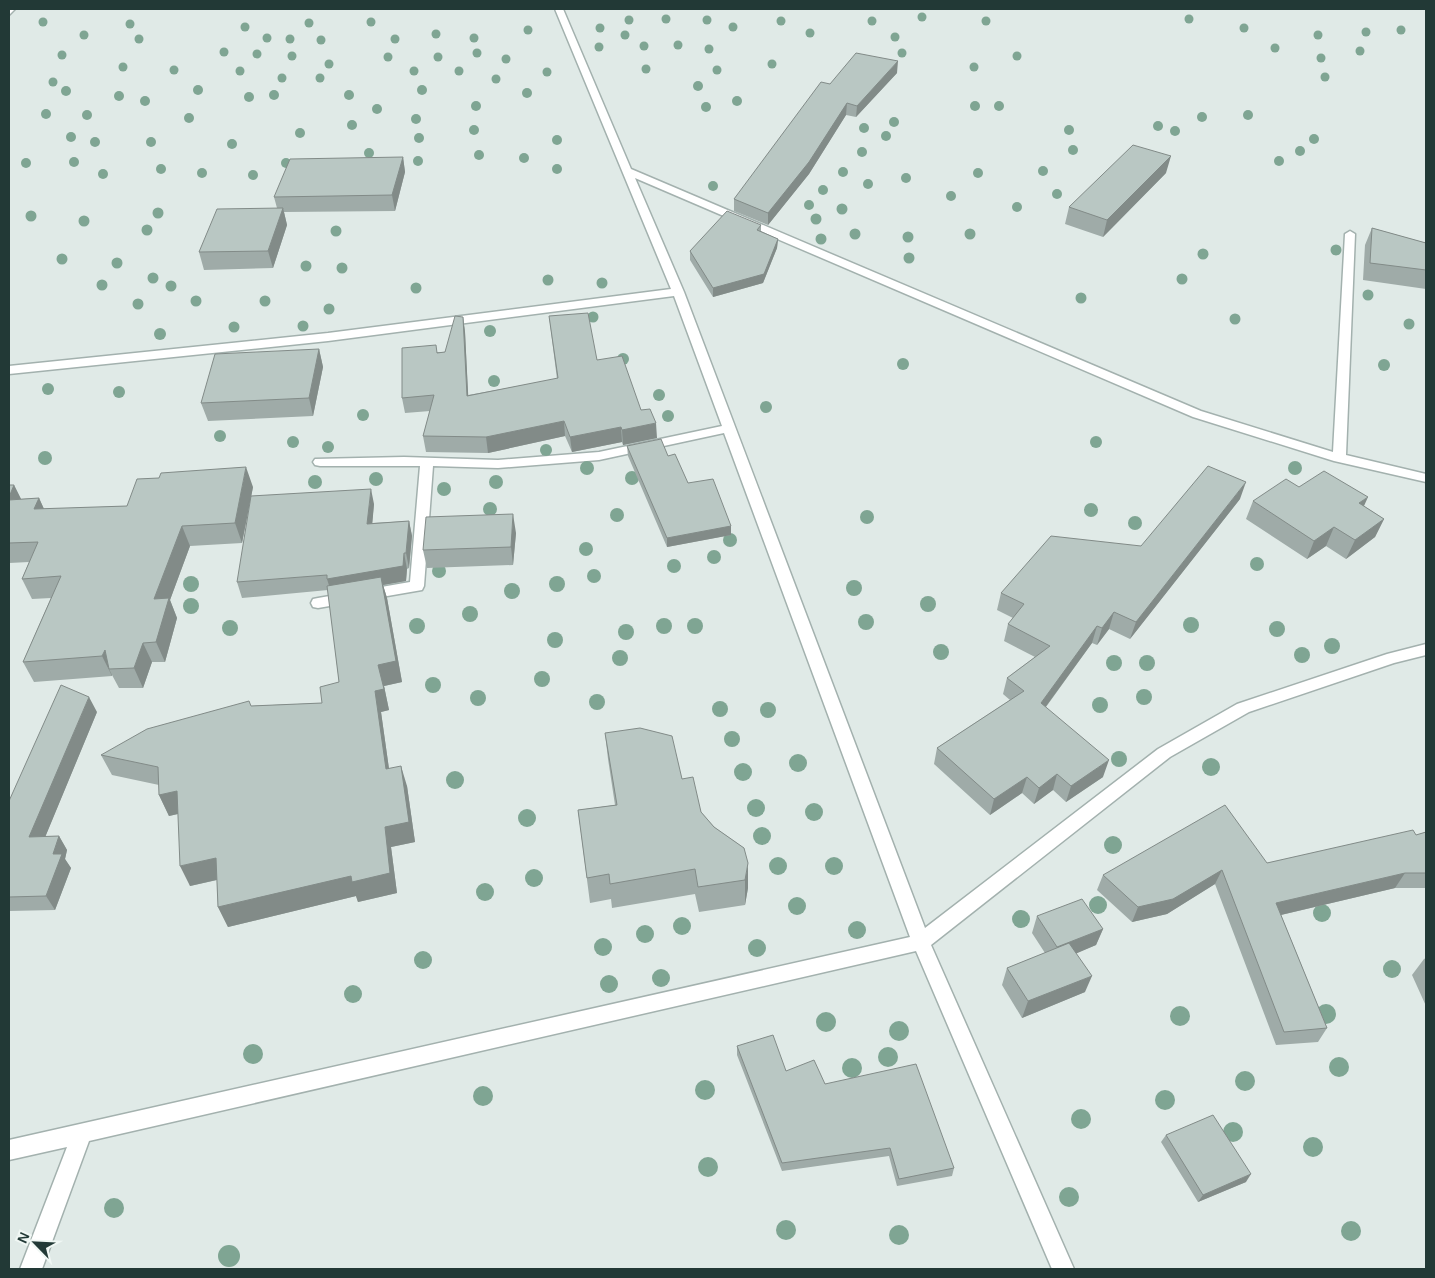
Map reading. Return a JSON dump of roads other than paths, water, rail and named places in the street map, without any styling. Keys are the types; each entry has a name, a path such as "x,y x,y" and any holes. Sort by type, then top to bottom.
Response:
{"street":[{"path":"558,9 678,292 921,942 1063,1269"},
{"path":"627,171 1197,414 1339,458 1426,478"},
{"path":"1339,458 1350,234"},
{"path":"9,370 294,341 678,292"},
{"path":"320,462 498,464 599,456 728,428"},
{"path":"318,603 417,586 427,462"},
{"path":"9,1150 921,942 1164,753 1244,708 1392,658 1426,650"},
{"path":"31,1269 82,1134"}]}
